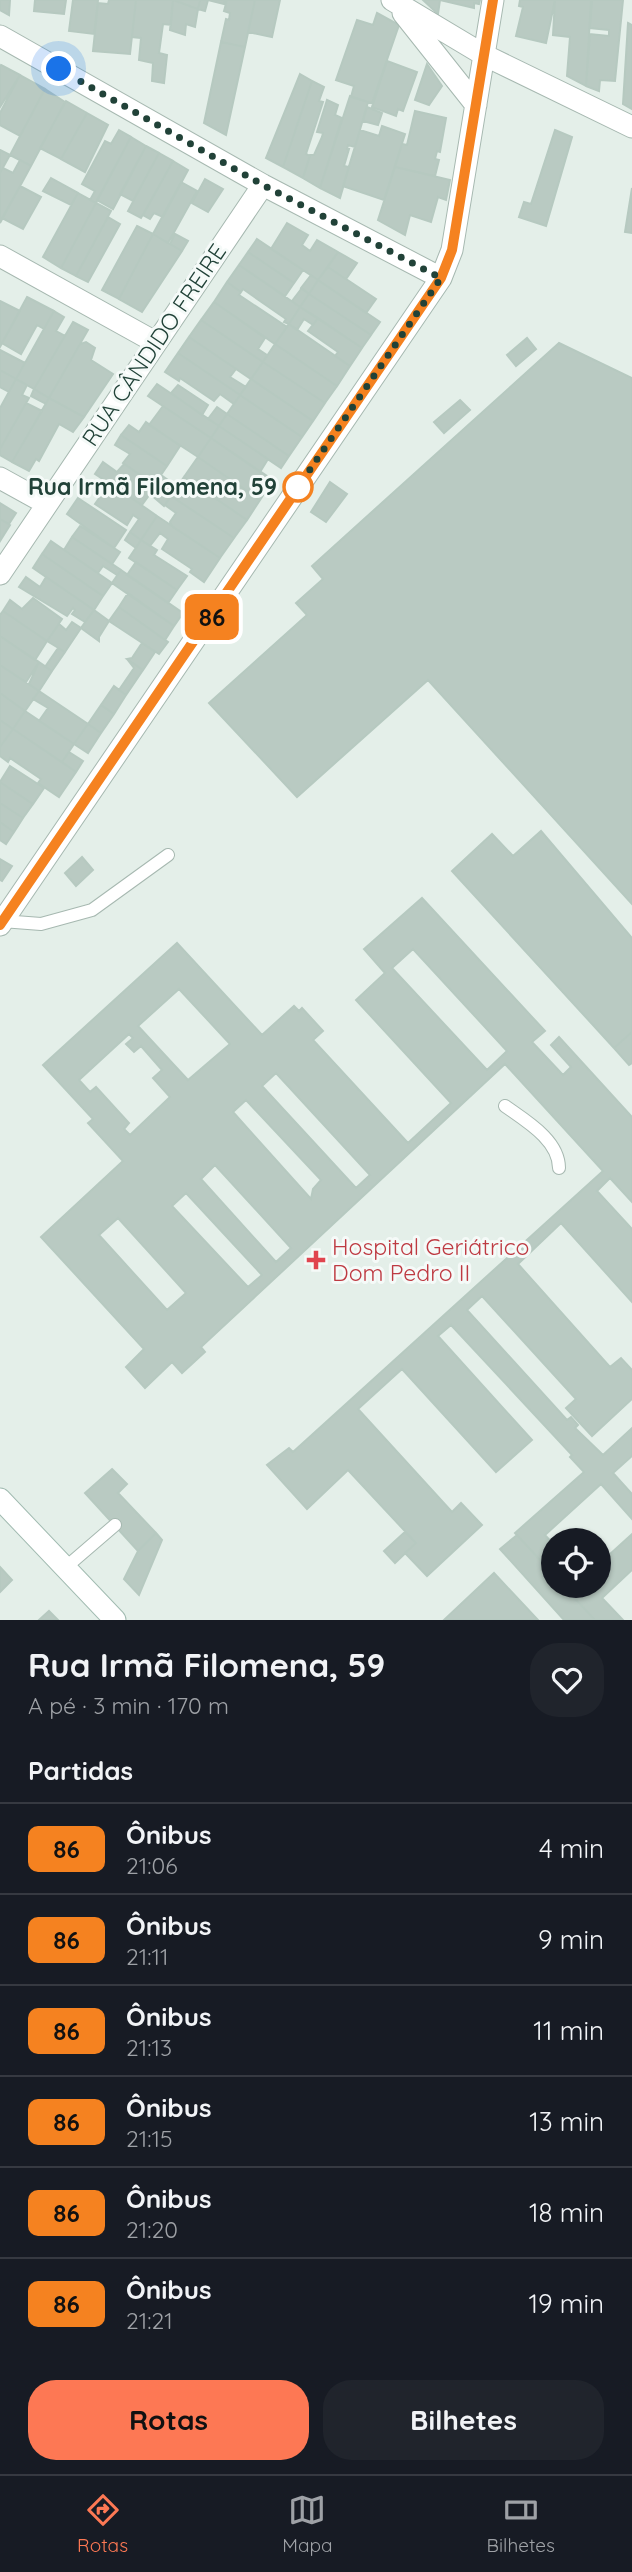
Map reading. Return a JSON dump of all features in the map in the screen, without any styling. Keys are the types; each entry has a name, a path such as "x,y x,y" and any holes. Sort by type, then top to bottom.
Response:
{"street":[{"path":"393,0 484,55 632,127"},
{"path":"393,0 476,105"},
{"path":"1,922 441,278 452,250 493,0"},
{"path":"0,36 263,185 441,278"},
{"name":"RUA CÂNDIDO FREIRE","path":"0,574 263,185"},
{"path":"0,256 155,342"},
{"path":"0,478 47,504"},
{"path":"0,1499 116,1620"}],"lane":[{"path":"1,922 41,924 92,909 168,855"},
{"path":"505,1107 530,1124 550,1143 558,1154 559,1168"},
{"path":"65,1568 115,1525"}],"building":[{"path":"0,0 10,0 9,15 0,10"},
{"path":"35,0 66,0 64,14 34,11"},
{"path":"73,0 98,0 94,34 69,31"},
{"path":"109,0 136,0 130,54 93,51 98,3 108,4"},
{"path":"136,0 173,0 171,25 163,24 159,53 167,55 164,83 152,81 153,63 139,60 141,38 132,37"},
{"path":"173,0 198,9 195,27 186,24 185,35 170,30"},
{"path":"173,0 200,0 198,9"},
{"path":"200,0 208,0 205,11 198,9"},
{"path":"208,0 225,0 224,4"},
{"path":"227,0 255,0 245,47 221,42 230,13 224,11"},
{"path":"255,0 280,0 272,37 248,32"},
{"path":"423,0 440,0 438,14"},
{"path":"440,0 480,0 479,4 474,3 474,8"},
{"path":"520,0 555,0 546,43 516,36 523,7 519,6"},
{"path":"555,0 591,0 586,86 567,76 570,37 553,35"},
{"path":"592,0 623,0 615,81 600,80 599,91 586,86 590,34 609,36 609,30 590,28"},
{"path":"377,13 399,25 372,103 351,97 354,86 336,80 357,20 373,25"},
{"path":"628,23 632,25 632,109 623,104"},
{"path":"221,42 245,47 226,135 204,123"},
{"path":"387,61 417,72 403,111 398,109 396,116 372,107"},
{"path":"427,64 442,86 429,105 415,100"},
{"path":"1,65 20,75 0,107 0,67"},
{"path":"300,74 312,81 283,167 266,158"},
{"path":"20,75 45,89 20,136 0,125 0,113"},
{"path":"312,81 324,87 319,101 323,102 306,154 310,156 303,178 283,167"},
{"path":"45,89 65,102 31,166 10,155"},
{"path":"350,96 368,102 355,147 348,145 344,166 349,167 340,198 320,188"},
{"path":"327,100 338,105 335,115 342,118 320,188 303,178 310,155 314,155 322,137 323,133 317,132"},
{"path":"66,101 87,113 61,159 40,148"},
{"path":"367,107 382,113 378,125 363,121"},
{"path":"415,111 446,118 440,152 437,151 435,159 439,160 435,176 395,167 402,144 407,145"},
{"path":"87,113 108,125 85,172 61,159"},
{"path":"382,126 405,134 384,200 343,186 360,130 379,136"},
{"path":"119,130 131,137 96,203 90,200 95,191 82,184 105,141 111,144"},
{"path":"555,130 572,137 546,226 519,217 524,202 531,204"},
{"path":"131,137 146,146 113,209 97,200"},
{"path":"146,146 159,153 133,201 120,194"},
{"path":"0,150 10,155 0,173"},
{"path":"159,153 173,161 141,218 128,211"},
{"path":"20,160 31,166 0,223 0,173 3,168 13,173"},
{"path":"173,161 188,170 163,217 154,213 150,219 143,215"},
{"path":"395,167 450,180 446,200 438,197 431,222 410,215 405,235 378,220"},
{"path":"51,178 78,193 71,205 43,191"},
{"path":"205,179 223,189 208,212 192,203"},
{"path":"181,182 197,191 168,243 153,234"},
{"path":"20,186 41,197 23,229 2,218"},
{"path":"632,188 632,233 625,232"},
{"path":"78,193 96,203 61,268 43,257"},
{"path":"96,203 111,211 76,276 61,268"},
{"path":"108,217 120,224 88,282 76,276"},
{"path":"287,223 308,235 302,245 310,251 317,240 338,252 318,280 271,249"},
{"path":"137,226 153,234 119,299 102,290"},
{"path":"153,234 182,251 142,312 119,299"},
{"path":"175,234 188,241 182,251 170,244"},
{"path":"257,239 303,270 294,283 248,252"},
{"path":"248,252 294,283 285,296 239,265"},
{"path":"338,252 357,263 346,279 328,267"},
{"path":"239,265 300,307 289,324 284,322 286,319 243,289 241,292 227,282"},
{"path":"328,267 376,299 366,313 318,280"},
{"path":"311,275 318,280 309,294 301,288"},
{"path":"318,280 380,322 371,335 309,294"},
{"path":"227,282 241,292 239,295 287,327 275,344 214,302"},
{"path":"302,288 309,294 300,307 292,301"},
{"path":"309,294 371,335 362,348 300,307"},
{"path":"27,297 54,311 44,329 37,325 21,354 2,343"},
{"path":"0,301 20,311 0,347"},
{"path":"214,302 265,338 258,349 267,355 263,362 201,320"},
{"path":"300,307 318,318 313,325 304,319 297,330 289,324"},
{"path":"54,311 64,317 56,331 65,336 34,389 16,379"},
{"path":"318,318 362,348 350,366 335,356 338,352 308,331"},
{"path":"201,320 263,362 251,379 189,337"},
{"path":"73,322 88,330 49,398 34,389"},
{"path":"289,324 350,366 337,386 275,344"},
{"path":"189,337 236,369 230,377 246,387 240,395 178,353"},
{"path":"527,338 536,349 516,366 507,355"},
{"path":"86,342 95,348 91,360 113,374 84,417 49,398 80,344"},
{"path":"559,343 632,378 632,904 428,680 297,797 209,703 307,615 296,603 323,579 312,566"},
{"path":"275,344 337,386 325,403 263,362"},
{"path":"0,350 25,363 16,379 0,370"},
{"path":"178,353 240,395 234,404 220,394 214,401 180,378 179,381 165,372"},
{"path":"263,362 325,403 313,421 251,379"},
{"path":"0,370 16,379 9,392 0,387"},
{"path":"16,379 27,385 22,395 29,398 0,449 0,408"},
{"path":"251,379 313,421 302,437 240,395"},
{"path":"157,384 219,426 211,438 148,396"},
{"path":"178,385 208,405 202,415 171,393"},
{"path":"34,389 49,398 46,404 31,396"},
{"path":"240,395 302,437 289,456 227,414"},
{"path":"49,398 84,417 73,432 59,424 39,461 36,459 29,471 12,462"},
{"path":"460,400 470,410 444,433 434,422"},
{"path":"26,403 42,411 12,462 0,455 0,449"},
{"path":"163,406 211,438 198,457 149,425"},
{"path":"217,407 227,414 219,426 208,419"},
{"path":"227,414 289,456 281,468 219,426"},
{"path":"146,422 180,446 167,466 121,435 129,425 139,432"},
{"path":"219,426 268,459 260,472 211,438"},
{"path":"121,435 167,466 161,475 178,487 171,496 123,463 130,454 115,445"},
{"path":"211,438 273,480 260,500 198,457"},
{"path":"198,457 260,500 247,520 184,477"},
{"path":"103,462 117,472 124,464 171,496 164,506 150,494 142,505 95,474"},
{"path":"184,477 247,520 234,538 171,496"},
{"path":"330,482 347,494 326,522 311,512"},
{"path":"110,483 157,516 141,540 130,532 139,519 133,515 127,525 95,504"},
{"path":"171,496 234,538 220,558 173,527 170,522 176,513 165,505"},
{"path":"78,498 126,530 114,548 67,514"},
{"path":"0,503 16,513 9,524 0,519"},
{"path":"157,516 220,558 204,582 190,572 192,569 162,549 168,539 160,533 150,546 141,540"},
{"path":"0,519 10,525 0,541"},
{"path":"80,526 120,552 112,564 72,537"},
{"path":"130,532 141,540 136,548 125,540"},
{"path":"72,537 121,570 117,575 103,566 98,573 64,550"},
{"path":"141,540 157,550 154,555 187,576 177,590 129,558"},
{"path":"51,541 112,583 103,596 42,554"},
{"path":"42,554 103,596 94,610 33,568"},
{"path":"136,562 177,590 168,603 127,575"},
{"path":"121,570 183,613 174,626 112,583"},
{"path":"26,577 40,587 46,577 94,610 85,622 72,614 75,610 73,608 67,616 19,587"},
{"path":"128,593 174,626 165,640 119,607"},
{"path":"33,598 62,619 47,641 3,611 10,600 22,609"},
{"path":"119,607 168,642 159,654 109,621"},
{"path":"94,610 109,621 99,641 81,628"},
{"path":"3,611 47,641 35,660 0,636 0,615"},
{"path":"72,622 81,628 65,652 47,641 59,624 66,630"},
{"path":"0,636 39,662 26,682 0,665"},
{"path":"142,643 155,652 143,670 127,659 132,658"},
{"path":"58,648 65,652 52,671 45,667"},
{"path":"127,659 143,670 126,695 119,690 134,668"},
{"path":"39,662 52,671 39,691 29,684"},
{"path":"0,665 39,691 25,711 0,693"},
{"path":"114,686 126,695 114,714 101,705"},
{"path":"39,691 88,724 74,744 39,721 48,708 33,699"},
{"path":"0,693 25,711 13,729 0,720"},
{"path":"101,705 114,714 101,733 88,724"},
{"path":"25,711 74,744 62,762 13,729"},
{"path":"0,720 13,729 0,747"},
{"path":"88,724 101,733 88,753 74,744"},
{"path":"13,729 76,772 59,797 38,783 41,779 10,758 8,762 0,756 0,747"},
{"path":"69,752 83,761 76,772 62,762"},
{"path":"10,766 44,788 33,804 0,782"},
{"path":"0,782 33,804 23,818 0,803"},
{"path":"0,803 23,818 14,832 0,822"},
{"path":"0,822 14,832 6,844 0,840"},
{"path":"541,831 632,938 632,1032 614,1048 452,871 492,834 513,856"},
{"path":"82,857 93,870 76,886 65,873"},
{"path":"0,859 12,866 2,881 0,880"},
{"path":"422,898 545,1031 532,1042 563,1075 571,1067 551,1045 559,1037 632,1117 632,1202 610,1178 597,1191 632,1229 632,1302 561,1223 518,1264 610,1367 621,1358 632,1370 632,1399 592,1436 566,1408 576,1399 482,1296 467,1310 567,1420 571,1417 578,1425 575,1428 603,1455 632,1428 632,1456 613,1473 632,1494 632,1519 601,1484 553,1528 541,1528 541,1561 515,1533 584,1472 570,1457 572,1455 451,1325 438,1336 532,1440 496,1472 402,1369 358,1409 452,1512 461,1503 482,1525 427,1576 405,1553 416,1543 348,1470 307,1509 267,1465 289,1448 293,1452 603,1171 505,1064 201,1347 205,1352 182,1373 172,1362 145,1388 126,1367 144,1349 41,1237 123,1161 88,1123 93,1119 43,1065 177,943 262,1035 294,1006 299,1011 302,1008 323,1031 313,1040 408,1143 451,1103 356,1000 385,973 364,949","holes":["413,949 507,1051 487,1070 392,968","179,989 230,1044 188,1080 138,1026","129,1034 133,1038 126,1044 134,1052 141,1046 162,1070 153,1078 170,1097 130,1135 124,1129 129,1123 96,1087 90,1092 79,1080","276,1073 370,1175 356,1188 262,1086","246,1100 321,1180 313,1189 311,1199 233,1112","215,1165 291,1248 276,1262 201,1179","186,1193 262,1275 248,1287 172,1206","118,1218 186,1293 167,1310 99,1235"]},
{"path":"632,1032 632,1063 629,1065 614,1048"},
{"path":"112,1469 127,1484 118,1493 156,1533 138,1551 85,1493"},
{"path":"405,1532 416,1543 395,1563 384,1551"},
{"path":"156,1533 162,1540 139,1595 124,1579 138,1551"},
{"path":"632,1534 632,1570 611,1590 611,1553"},
{"path":"517,1535 541,1561 541,1594 500,1549"},
{"path":"0,1567 12,1580 0,1592"},
{"path":"494,1573 538,1620 444,1620"},
{"path":"544,1598 574,1598 595,1620 564,1620"},
{"path":"574,1598 602,1598 623,1620 595,1620"},
{"path":"49,1611 58,1620 39,1620"}],"bus line":[{"name":"86","path":"0,925 441,278 452,250 493,0"}],"place":[{"name":"Rua Irmã Filomena, 59","path":"298,487"},
{"name":"Hospital Geriátrico Dom Pedro II","path":"316,1260"}],"route":[{"path":"59,69 263,185 441,278 298,487"}]}
